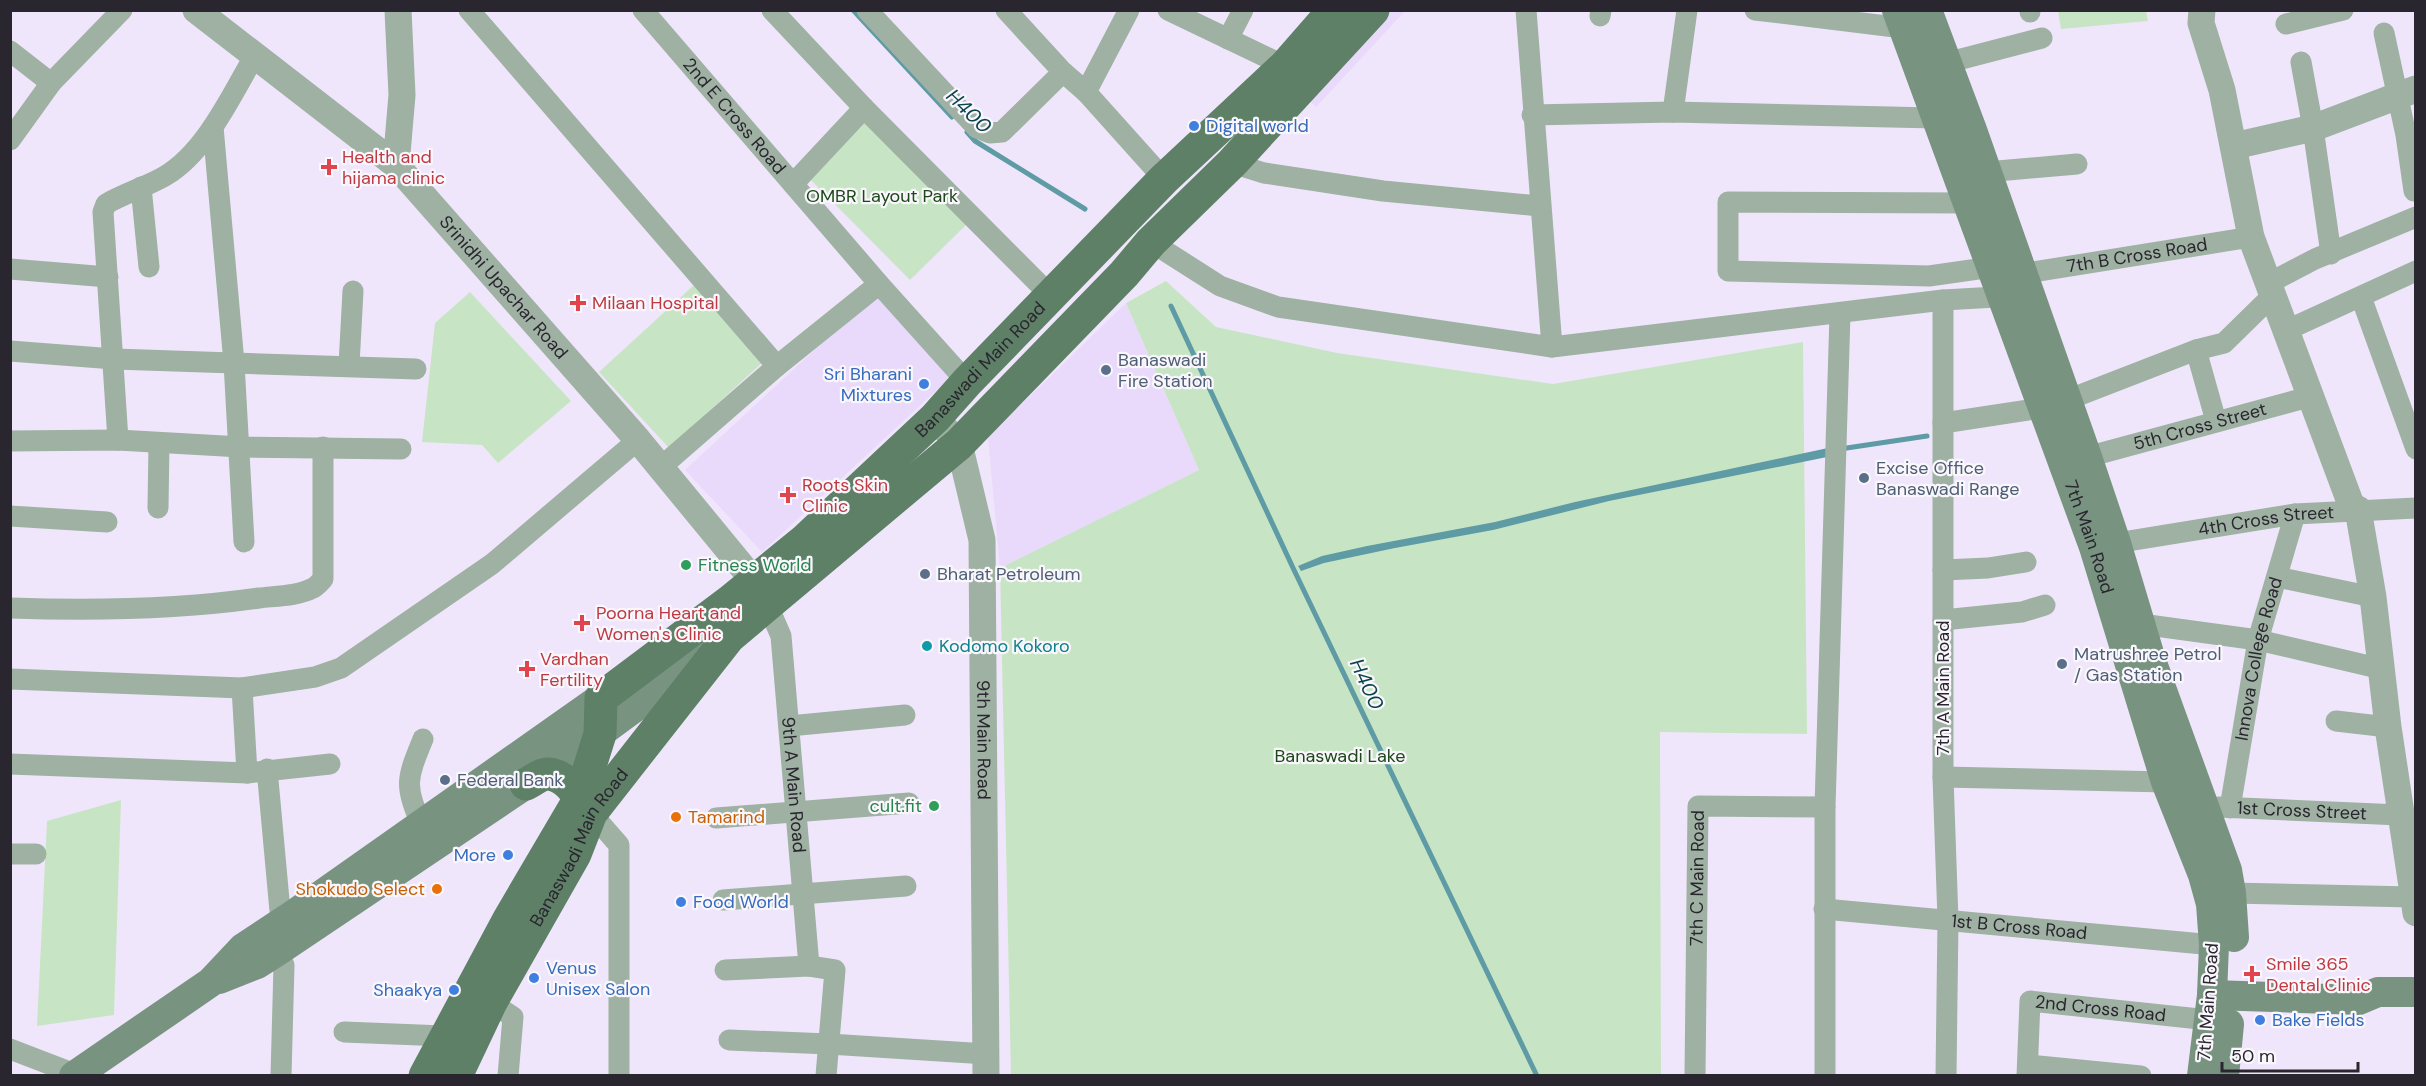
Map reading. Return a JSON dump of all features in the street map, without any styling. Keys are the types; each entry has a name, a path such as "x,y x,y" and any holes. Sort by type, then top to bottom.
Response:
{"main road":[{"name":"Banaswadi Main Road","path":"425,1076 444,1036 508,919 586,806 729,638 761,593 805,540 935,418 1164,179 1285,66 1334,10"},
{"name":"Banaswadi Main Road","path":"75,1075 211,982 243,948 601,698 761,593 960,444 1124,274 1151,242 1233,163 1373,10"},
{"name":"7th Main Road","path":"1909,16 1946,63 1986,172 2018,288 2055,404 2094,547 2129,625 2151,660 2217,807 2231,894 2220,992 2202,1076"},
{"name":"7th Main Road","path":"1909,16 1935,118 1992,267 2018,288"},
{"name":"7th Main Road","path":"2055,404 2087,457 2116,543 2129,625 2166,783 2203,876 2211,904 2220,992 2224,1076"},
{"name":"Banaswadi Main Road","path":"211,982 257,964 276,952 600,734 729,638"},
{"name":"Banaswadi Main Road","path":"456,1076 491,1002 575,854 600,734 601,698"},
{"path":"526,784 546,774 559,777 574,789 586,806"},
{"path":"2220,992 2360,981 2378,992 2415,992"}],"street":[{"path":"10,140 51,83 122,10"},
{"name":"Srinidhi Upachar Road","path":"196,10 396,165 638,440 761,593"},
{"path":"396,165 402,95 398,10"},
{"path":"469,10 777,366"},
{"name":"2nd E Cross Road","path":"643,10 879,284 968,382"},
{"path":"772,10 864,108 1051,296"},
{"path":"867,10 977,128 990,133 1002,132 1063,72"},
{"path":"1006,10 1063,72 1086,92 1164,179"},
{"path":"1086,92 1129,10"},
{"path":"1168,10 1285,66"},
{"path":"1228,39 1243,10"},
{"path":"1526,10 1539,206 1552,347"},
{"path":"1673,112 1687,10"},
{"path":"1755,10 1909,16"},
{"path":"2202,10 2201,23 2222,90 2252,237 2355,510 2373,597 2388,727 2414,905 2231,894"},
{"path":"2286,24 2335,12"},
{"path":"2384,33 2406,92 2414,191"},
{"path":"1946,63 2042,38"},
{"path":"10,51 51,83"},
{"path":"118,440 103,212 106,204 165,176 183,162 213,127 255,55"},
{"path":"2301,62 2331,254"},
{"path":"2234,146 2313,128 2406,92"},
{"path":"793,184 864,108"},
{"path":"1532,115 1673,112 1935,118"},
{"path":"213,127 241,447 244,542"},
{"path":"1233,163 1264,173 1373,189 1539,206"},
{"path":"1986,172 2077,164"},
{"path":"141,187 149,267"},
{"path":"1969,203 1728,202 1728,271 1929,276 1992,267"},
{"path":"1943,423 2055,404 2196,350 2224,343 2271,289 2299,266 2415,217"},
{"name":"7th B Cross Road","path":"1151,242 1220,286 1278,307 1552,347 1943,300 2018,288 2252,237"},
{"path":"10,269 108,277"},
{"path":"2287,330 2415,271"},
{"path":"661,467 777,366 879,284"},
{"path":"349,365 353,291"},
{"path":"2361,297 2415,449"},
{"name":"7th A Main Road","path":"1943,300 1942,777 1948,920 1946,1076"},
{"path":"1825,1076 1825,807 1840,314"},
{"path":"2196,350 2216,421"},
{"path":"10,351 114,359 416,369"},
{"name":"5th Cross Street","path":"2087,457 2312,396"},
{"path":"935,418 960,444"},
{"path":"10,441 118,440 241,447 401,449"},
{"path":"10,679 242,688 315,677 341,668 492,564 638,440"},
{"path":"158,508 159,443"},
{"name":"9th Main Road","path":"960,444 982,540 987,1065"},
{"path":"10,608 99,610 153,608 238,601 315,587 323,579 323,447"},
{"name":"4th Cross Street","path":"2116,543 2295,514 2415,508"},
{"name":"Innova College Road","path":"2217,807 2258,640 2295,514"},
{"path":"10,516 107,522"},
{"path":"1943,570 1988,568 2026,562"},
{"path":"2277,577 2373,597"},
{"name":"9th A Main Road","path":"761,593 781,636 809,966"},
{"path":"1942,620 2022,612 2045,605"},
{"path":"2129,625 2258,640 2382,669"},
{"path":"242,688 281,922"},
{"path":"789,726 905,716"},
{"path":"2336,721 2388,727"},
{"path":"421,823 411,803 408,781 423,739"},
{"path":"10,764 257,771 330,764"},
{"path":"1942,777 2166,783"},
{"path":"716,818 909,803"},
{"path":"586,806 619,845 619,1076"},
{"name":"7th C Main Road","path":"1695,1076 1698,806 1825,807"},
{"name":"1st Cross Street","path":"2217,807 2400,815"},
{"path":"10,854 36,854"},
{"path":"723,900 906,886"},
{"name":"1st B Cross Road","path":"1824,909 2214,945"},
{"path":"276,952 284,965 281,1076"},
{"path":"725,970 809,966 835,970 826,1076"},
{"name":"2nd Cross Road","path":"2027,1070 2030,1001 2220,992"},
{"path":"491,1002 513,1017 508,1076"},
{"path":"344,1032 444,1036"},
{"path":"729,1040 829,1044 987,1065"},
{"path":"10,1049 75,1075"},
{"path":"2027,1070 2141,1076"}],"shaded area":[{"path":"1389,11 1405,11 1316,107 1307,99"},
{"path":"876,293 953,375 762,552 685,470"},
{"name":"Banaswadi Fire Station","path":"1126,303 1199,470 1000,568 988,437"}],"green space":[{"path":"2058,11 2146,11 2148,21 2061,29"},
{"name":"OMBR Layout Park","path":"864,122 966,225 910,280 808,177"},
{"name":"Banaswadi Lake","path":"1166,281 1216,327 1337,353 1553,384 1803,342 1807,734 1660,732 1661,1075 1011,1075 1000,568 1199,470 1126,303"},
{"path":"694,285 764,361 669,448 599,372"},
{"path":"470,292 571,401 498,463 482,445 422,442 435,323"},
{"path":"121,800 114,1015 37,1026 47,821"}],"water":[{"path":"1828,448 1827,457 1609,501 1493,530 1324,563 1301,571 1298,566 1322,556 1495,522 1575,502"}],"waterway":[{"name":"H400","path":"853,10 952,117"},
{"name":"H400","path":"967,132 975,141 1085,209"},
{"name":"H400","path":"1171,306 1294,570 1537,1076"},
{"path":"1840,449 1927,436"}],"place":[{"name":"Digital world","path":"1194,126"},
{"name":"Health and hijama clinic","path":"329,167"},
{"name":"Milaan Hospital","path":"578,303"},
{"name":"Banaswadi Fire Station","path":"1106,370"},
{"name":"Sri Bharani Mixtures","path":"924,384"},
{"name":"Excise Office Banaswadi Range","path":"1864,478"},
{"name":"Roots Skin Clinic","path":"788,495"},
{"name":"Fitness World","path":"686,565"},
{"name":"Bharat Petroleum","path":"925,574"},
{"name":"Poorna Heart and Women's Clinic","path":"582,623"},
{"name":"Kodomo Kokoro","path":"927,646"},
{"name":"Matrushree Petrol / Gas Station","path":"2062,664"},
{"name":"Vardhan Fertility","path":"527,669"},
{"name":"Federal Bank","path":"445,780"},
{"name":"cult.fit","path":"934,806"},
{"name":"Tamarind","path":"676,817"},
{"name":"More","path":"508,855"},
{"name":"Shokudo Select","path":"437,889"},
{"name":"Food World","path":"681,902"},
{"name":"Smile 365 Dental Clinic","path":"2252,974"},
{"name":"Venus Unisex Salon","path":"534,978"},
{"name":"Shaakya","path":"454,990"},
{"name":"Bake Fields","path":"2260,1020"}]}
